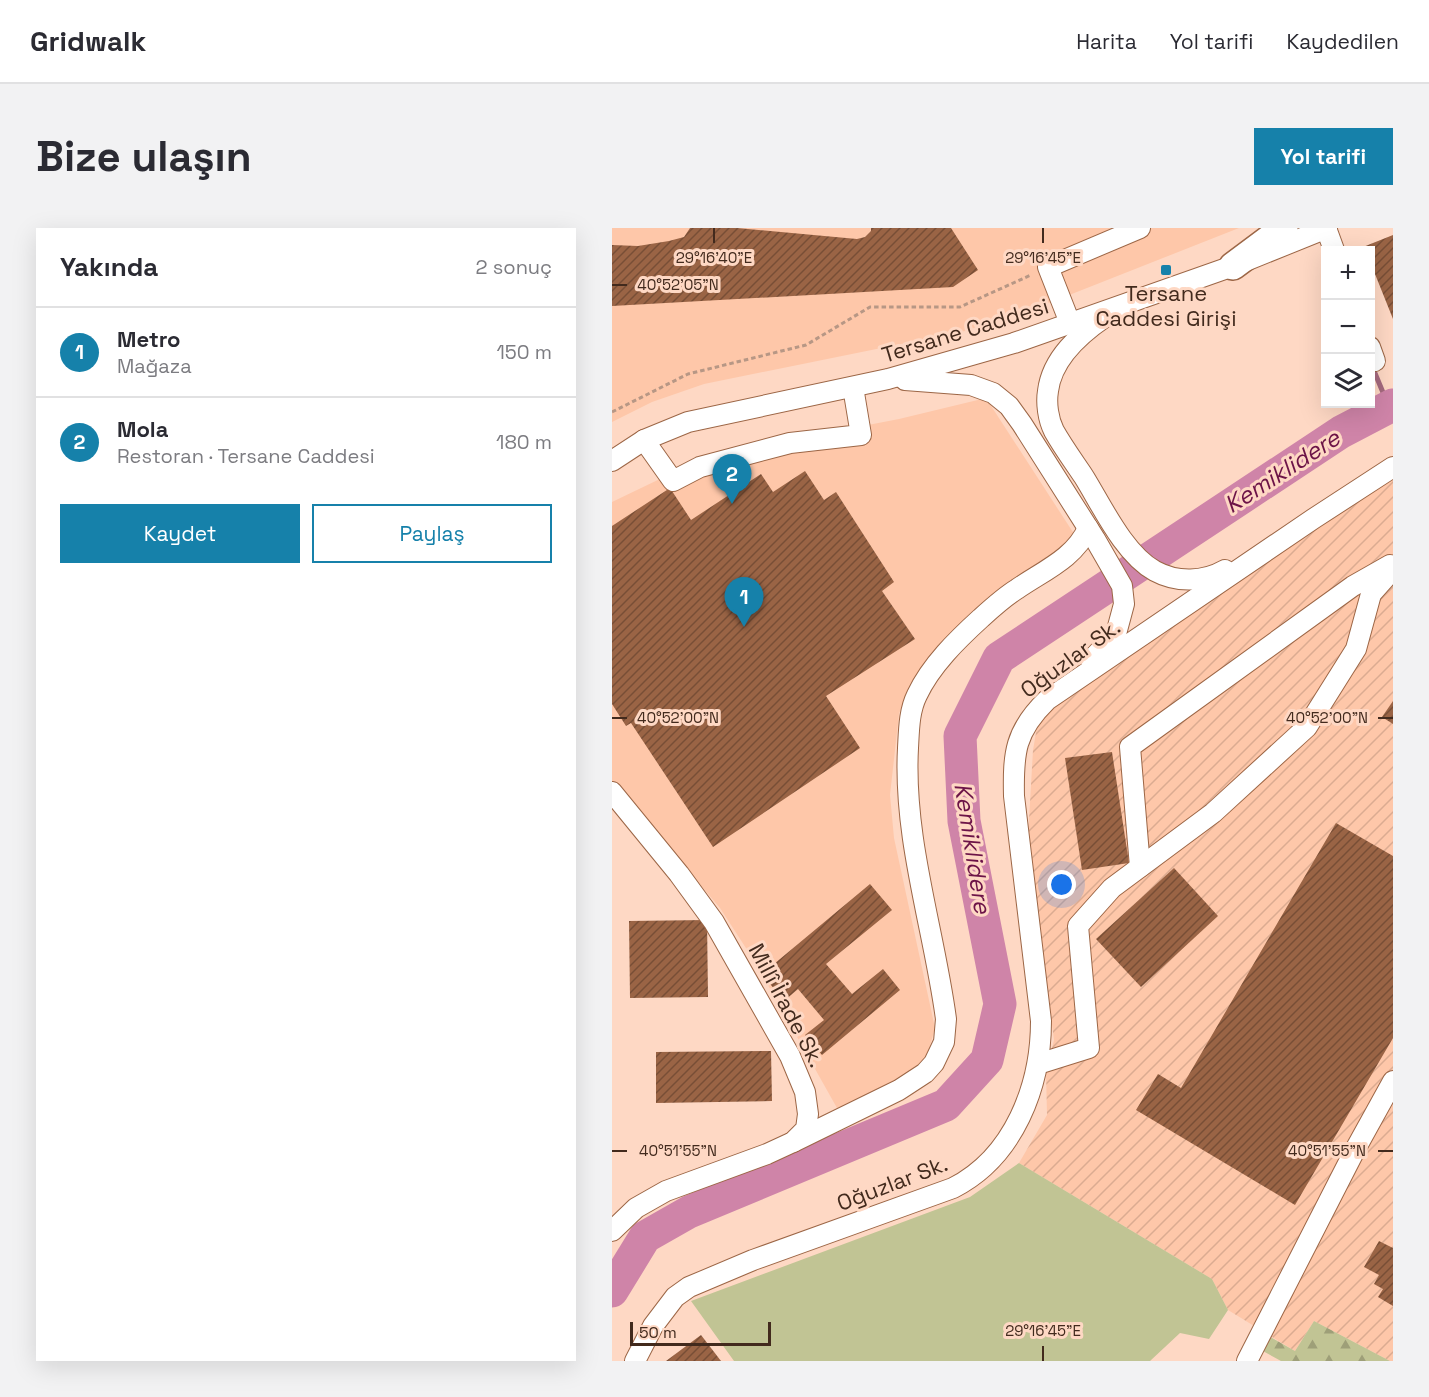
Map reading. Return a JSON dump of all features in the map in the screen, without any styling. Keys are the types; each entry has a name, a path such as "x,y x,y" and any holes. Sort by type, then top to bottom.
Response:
{"highway":[{"path":"1233,266 1284,228"}],"street":[{"path":"1070,323 1048,267 1140,228"},
{"path":"1270,251 1307,228"},
{"path":"1327,228 1333,246"},
{"name":"Tersane Caddesi","path":"612,461 644,440 688,423 888,379 1014,343 1233,266 1327,228"},
{"path":"1125,304 1086,330 1059,361 1048,391 1048,409 1053,429 1116,529 1139,559 1155,571 1168,576 1191,579 1215,576 1313,519"},
{"path":"888,379 971,385 993,393 1009,406 1092,533 1122,586 1124,604 1116,634 1047,700"},
{"path":"644,440 673,481 700,467 790,443 861,435 853,387"},
{"name":"Oğuzlar Sk.","path":"635,1361 653,1326 675,1297 689,1287 753,1260 938,1194 973,1176 1005,1143 1031,1091 1038,1064 1041,1021 1016,817 1014,777 1018,741 1028,719 1047,700 1393,467"},
{"path":"612,1231 636,1208 666,1191 793,1142 915,1081 934,1063 944,1042 946,1019 909,816 907,758 912,708 928,675 982,617 1015,590 1067,556 1092,533"},
{"path":"1140,867 1130,747 1353,586 1393,563"},
{"path":"1038,1064 1089,1048 1078,926 1112,888 1213,813 1307,727 1356,649 1371,594 1393,569"},
{"name":"Millî İrade Sk.","path":"612,792 703,906 727,943 790,1056 805,1092 808,1114 806,1129 793,1142"},
{"path":"1247,1361 1356,1148 1392,1084"}],"path":[{"path":"612,412 688,374 806,345 870,307 960,307 1048,267"}],"shaded area":[{"path":"612,228 1239,228 1049,303 965,331 704,384 652,402 612,422"},
{"path":"986,398 1078,540 921,671 907,691 899,714 890,795 894,838 935,1028 924,1067 892,1088 837,1108 755,962 720,908 612,781 612,502 664,477 816,435 899,419"},
{"path":"1393,477 1393,1361 1390,1361 1314,1321 1295,1351 1228,1310 1212,1279 1019,1163 1047,1115 1046,1072 1054,1040 1028,838 1033,750 1039,715 1188,605"}],"green space":[{"path":"1019,1163 1212,1279 1228,1310 1209,1339 1180,1333 1150,1361 734,1361 691,1301 970,1197"},
{"path":"1314,1321 1390,1361 1281,1361 1261,1350 1267,1335 1295,1351"}],"building":[{"path":"690,228 737,228 857,239 865,237 871,228 951,228 978,270 953,287 612,306 612,245 638,246 669,241 684,237"},
{"path":"1393,235 1393,319 1375,274 1375,246 1366,246"},
{"path":"805,471 824,500 836,492 894,582 882,591 915,639 826,696 860,748 713,847 631,723 626,726 612,704 612,526 670,488 691,520 761,474 773,492"},
{"path":"1393,701 1393,724 1382,717"},
{"path":"1112,752 1129,863 1082,870 1065,758"},
{"path":"1336,823 1393,856 1393,1038 1295,1205 1136,1110 1158,1074 1181,1088"},
{"path":"1174,868 1218,916 1141,987 1096,939"},
{"path":"870,884 892,910 826,964 852,994 883,969 900,990 822,1055 805,1035 824,1020 798,989 784,1001 762,974"},
{"path":"707,920 708,997 630,998 629,921"},
{"path":"771,1051 772,1101 656,1103 656,1052"},
{"path":"1379,1241 1393,1248 1393,1306 1378,1297 1383,1289 1374,1284 1379,1275 1364,1267"},
{"path":"701,1335 721,1361 666,1361"}],"waterway":[{"path":"1375,373 1389,407"},
{"name":"Kemiklidere","path":"612,1291 645,1237 689,1212 946,1105 987,1060 1000,1004 964,821 960,736 999,658 1341,432 1393,405"}],"place":[{"name":"Tersane Caddesi Girişi","path":"1166,270"},
{"name":"Mola","path":"732,504"},
{"name":"Metro","path":"744,627"}]}
